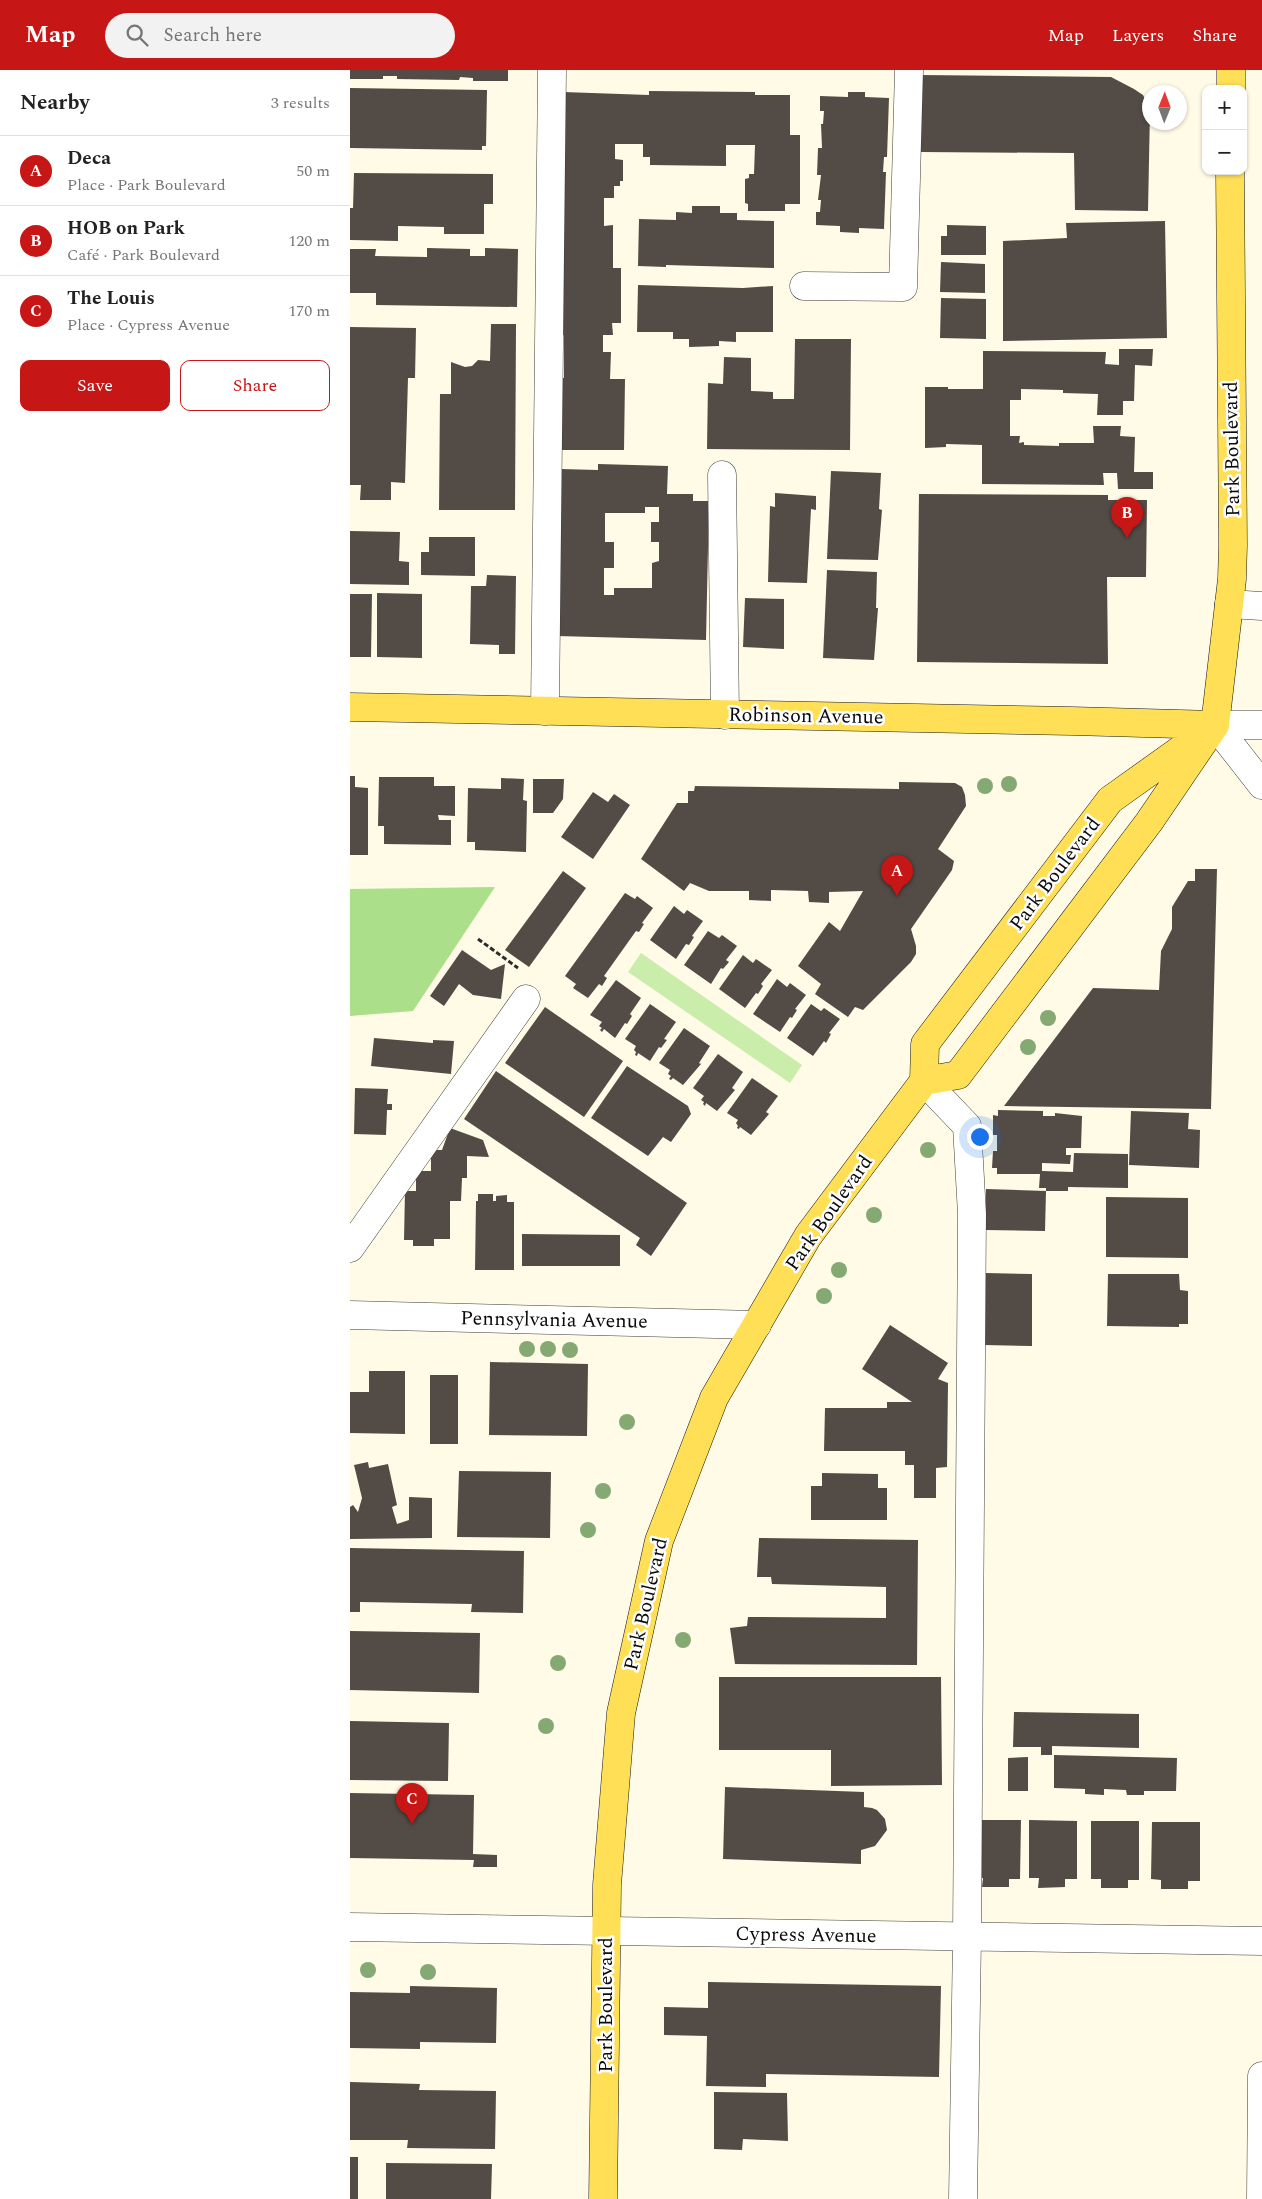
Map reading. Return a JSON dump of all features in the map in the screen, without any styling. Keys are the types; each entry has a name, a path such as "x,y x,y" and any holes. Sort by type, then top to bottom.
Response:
{"main road":[{"path":"1231,70 1231,85"},
{"name":"Park Boulevard","path":"924,1081 958,1076 1149,822 1215,726 1229,604 1233,545 1230,175"},
{"name":"Robinson Avenue","path":"350,707 1072,721 1215,726"},
{"name":"Park Boulevard","path":"603,2199 606,2091 607,1885 621,1713 658,1540 714,1398 808,1236 924,1081 924,1044 1110,800 1215,726"}],"street":[{"path":"545,711 552,70"},
{"path":"804,286 903,287 909,70"},
{"path":"722,475 725,714"},
{"path":"1229,604 1262,606"},
{"name":"Robinson Avenue","path":"1215,726 1262,725"},
{"path":"1215,726 1262,785"},
{"path":"350,1248 526,998"},
{"path":"924,1081 967,1126 972,1214 974,1643 963,2199"},
{"name":"Pennsylvania Avenue","path":"350,1315 757,1325"},
{"name":"Cypress Avenue","path":"350,1927 1262,1941"},
{"path":"1261,2199 1262,2076"}],"path":[{"path":"478,939 521,971"}],"green space":[{"path":"495,887 413,1011 350,1016 350,889"},
{"path":"641,953 802,1065 790,1083 628,972"}],"building":[{"path":"350,70 508,70 508,81 473,81 473,78 460,77 459,80 397,79 397,76 383,76 383,79 350,79"},
{"path":"920,75 1111,77 1142,94 1142,130 1150,130 1148,211 1075,210 1074,153 920,152"},
{"path":"350,88 487,90 486,146 482,146 482,150 350,148"},
{"path":"649,91 755,92 755,95 790,95 790,135 800,135 800,204 785,204 785,211 748,211 748,204 745,203 745,179 749,178 749,174 754,174 755,145 726,145 726,166 650,165 650,157 643,157 643,144 615,144 615,159 623,160 623,181 620,181 620,186 614,186 614,198 604,198 604,226 613,225 613,268 621,268 621,323 612,323 613,335 603,335 603,352 611,352 610,379 625,379 624,450 560,450 560,378 564,378 564,335 562,335 563,92 649,95"},
{"path":"848,92 865,92 865,97 889,98 887,157 884,157 883,172 886,172 884,229 859,228 859,233 840,232 840,226 816,225 816,212 820,212 821,200 818,200 821,175 817,175 818,148 822,148 821,124 823,124 824,111 820,111 820,96 848,97"},
{"path":"354,173 493,174 493,204 484,204 484,234 444,234 444,227 398,226 398,241 350,240 350,208 353,208"},
{"path":"692,206 720,206 720,213 737,213 737,220 774,221 774,268 638,266 639,219 676,220 676,212 692,213"},
{"path":"1165,221 1167,338 1003,341 1003,241 1067,238 1066,223"},
{"path":"947,225 986,226 986,255 941,255 941,236 947,236"},
{"path":"427,248 470,249 470,256 485,256 485,248 518,249 517,307 376,305 376,293 350,293 350,249 376,249 375,256 427,257"},
{"path":"941,262 985,264 985,293 940,292"},
{"path":"638,285 743,288 773,286 773,332 736,332 736,342 719,341 719,346 689,347 689,339 673,339 673,332 637,332"},
{"path":"941,298 986,299 986,339 940,338"},
{"path":"491,324 516,324 515,510 439,510 440,394 451,394 451,362 465,367 472,366 478,360 490,361"},
{"path":"350,327 416,328 415,378 408,378 405,483 391,482 391,500 360,500 361,485 350,485"},
{"path":"795,339 851,339 850,450 707,449 708,383 723,384 724,357 751,358 751,391 773,392 773,399 794,399"},
{"path":"1119,349 1153,349 1152,366 1135,365 1134,401 1123,401 1123,415 1097,415 1098,394 1063,393 1063,390 1021,389 1021,400 1010,400 1010,436 1020,436 1019,443 1024,442 1024,445 1059,446 1059,443 1094,443 1093,426 1121,426 1120,436 1135,437 1134,472 1153,472 1153,489 1118,489 1117,473 1103,473 1104,485 982,484 982,445 946,444 946,447 925,448 925,387 983,389 983,351 1106,352 1105,364 1119,365"},
{"path":"598,464 668,466 667,494 693,494 693,501 709,501 706,640 557,636 561,469 598,470","holes":["645,507 659,507 659,522 651,522 651,542 659,542 659,561 652,563 652,588 614,588 614,595 604,595 604,568 614,568 614,542 605,542 605,513 645,513"]},
{"path":"831,471 881,473 879,509 882,510 878,560 827,559"},
{"path":"775,493 816,496 816,510 811,509 807,583 768,582 770,506 775,507"},
{"path":"919,494 1108,495 1108,500 1147,500 1146,577 1107,577 1108,664 917,662"},
{"path":"350,531 400,532 399,561 409,562 409,585 350,584"},
{"path":"429,537 475,537 475,576 421,575 421,552 429,552"},
{"path":"827,570 877,572 876,608 878,608 874,660 823,658"},
{"path":"487,575 516,576 515,654 499,654 499,645 470,644 471,586 486,586"},
{"path":"377,593 422,594 422,658 377,657"},
{"path":"350,594 372,594 371,657 350,657"},
{"path":"745,598 784,599 784,649 743,647"},
{"path":"350,776 355,776 355,787 368,788 368,855 350,855"},
{"path":"379,777 434,777 434,786 455,786 455,816 438,815 439,820 451,820 451,845 384,844 384,826 378,826"},
{"path":"501,778 524,779 523,800 527,801 526,852 475,850 475,842 467,842 468,788 501,789"},
{"path":"533,779 564,779 563,799 553,813 533,813"},
{"path":"899,782 955,783 962,787 966,806 938,849 954,861 952,870 911,929 916,946 916,954 911,962 863,1010 855,1007 848,1017 815,994 821,984 798,966 829,922 840,931 863,891 829,892 829,903 809,902 808,891 771,890 771,901 749,900 749,891 709,891 690,883 684,891 641,859 677,803 688,803 688,791 694,791 695,786 899,789"},
{"path":"593,792 608,802 614,794 630,805 593,859 561,837"},
{"path":"1195,869 1217,869 1211,1109 1004,1106 1093,988 1159,990 1161,951 1172,929 1172,907 1188,881 1195,881"},
{"path":"563,871 586,888 529,967 505,950"},
{"path":"625,893 635,899 637,896 653,908 642,923 644,924 639,932 636,931 604,976 607,978 602,986 599,984 588,998 573,988 576,984 565,976"},
{"path":"674,906 684,914 687,910 703,921 692,936 694,937 689,945 686,944 676,959 650,940"},
{"path":"708,931 719,938 722,935 737,946 726,960 729,962 723,969 721,968 711,984 684,965"},
{"path":"462,950 491,970 505,964 501,999 473,995 459,984 444,1006 430,996"},
{"path":"743,955 753,963 756,959 772,970 761,984 763,986 758,994 756,993 745,1008 719,989"},
{"path":"777,979 787,987 790,983 806,995 795,1009 797,1010 792,1018 790,1017 780,1032 753,1014"},
{"path":"616,980 641,998 630,1014 632,1016 627,1024 625,1023 615,1038 604,1029 602,1032 600,1030 602,1028 599,1026 602,1022 590,1015"},
{"path":"650,1004 676,1022 664,1039 667,1040 661,1048 659,1047 650,1061 638,1053 637,1056 635,1055 636,1052 634,1050 636,1046 625,1039"},
{"path":"811,1004 821,1011 824,1008 840,1019 829,1033 831,1034 826,1043 824,1041 813,1056 787,1038"},
{"path":"545,1007 623,1061 584,1117 505,1063"},
{"path":"684,1028 710,1046 699,1063 701,1064 683,1085 673,1078 669,1079 671,1076 668,1074 670,1070 659,1063"},
{"path":"374,1038 433,1043 433,1040 454,1041 451,1074 371,1066"},
{"path":"718,1054 743,1072 732,1088 735,1090 717,1111 706,1103 705,1106 701,1100 704,1096 693,1088"},
{"path":"627,1066 688,1106 691,1114 671,1142 663,1137 648,1156 591,1118"},
{"path":"496,1071 687,1203 651,1256 636,1245 640,1238 464,1119"},
{"path":"752,1078 778,1096 766,1112 769,1114 751,1135 740,1127 739,1129 737,1128 736,1123 738,1120 727,1113"},
{"path":"355,1088 388,1089 387,1104 392,1104 392,1110 387,1110 386,1135 354,1134"},
{"path":"998,1110 1043,1111 1043,1116 1055,1116 1055,1113 1082,1116 1081,1148 1066,1148 1066,1155 1071,1155 1070,1164 1042,1163 1042,1171 1073,1172 1074,1153 1128,1154 1128,1188 1068,1187 1068,1191 1046,1191 1046,1188 1039,1188 1040,1174 997,1174 997,1168 992,1168 993,1151 997,1151 997,1135 993,1135 993,1115 998,1116"},
{"path":"1131,1111 1189,1113 1188,1129 1200,1130 1199,1168 1129,1165"},
{"path":"450,1128 483,1140 489,1157 467,1156 467,1178 462,1178 461,1201 450,1201 450,1239 434,1239 434,1246 413,1246 413,1240 404,1240 405,1191 416,1191 416,1175 419,1171 431,1171 431,1150 442,1150"},
{"path":"986,1189 1046,1191 1045,1231 985,1230"},
{"path":"478,1194 493,1194 493,1201 496,1201 496,1196 507,1195 507,1202 514,1202 514,1270 475,1270 476,1201 478,1201"},
{"path":"1106,1197 1188,1198 1188,1258 1106,1257"},
{"path":"522,1234 620,1235 620,1266 522,1266"},
{"path":"985,1273 1032,1274 1032,1346 984,1345"},
{"path":"1108,1274 1179,1274 1180,1290 1188,1291 1188,1324 1179,1324 1179,1327 1107,1326"},
{"path":"890,1325 948,1363 938,1379 948,1383 947,1467 936,1468 936,1498 914,1498 914,1465 905,1465 905,1451 824,1451 825,1408 887,1408 887,1402 912,1402 862,1369"},
{"path":"490,1362 588,1364 587,1436 489,1435"},
{"path":"369,1371 405,1371 405,1434 350,1433 350,1392 369,1392"},
{"path":"430,1375 458,1375 458,1444 430,1444"},
{"path":"368,1462 369,1468 388,1464 397,1505 392,1507 397,1524 409,1520 409,1497 432,1498 432,1538 350,1539 350,1507 353,1505 358,1512 362,1498 354,1465"},
{"path":"459,1471 551,1472 550,1538 457,1537"},
{"path":"822,1473 878,1474 878,1488 887,1488 887,1520 811,1520 811,1486 822,1486"},
{"path":"759,1538 918,1540 917,1665 735,1664 730,1628 747,1626 748,1617 886,1618 886,1587 772,1584 771,1577 757,1577"},
{"path":"350,1548 524,1551 523,1613 471,1612 472,1604 360,1602 360,1612 350,1612"},
{"path":"350,1631 480,1633 479,1693 350,1690"},
{"path":"719,1677 941,1677 942,1785 831,1786 831,1750 719,1750"},
{"path":"1014,1712 1139,1714 1139,1748 1052,1746 1052,1755 1041,1755 1041,1747 1013,1747"},
{"path":"350,1721 449,1723 448,1781 350,1780"},
{"path":"1054,1755 1177,1758 1176,1791 1144,1791 1144,1795 1127,1795 1126,1790 1104,1789 1104,1795 1085,1794 1085,1789 1054,1788"},
{"path":"1028,1757 1028,1791 1008,1791 1008,1758"},
{"path":"725,1787 864,1792 864,1807 877,1810 885,1819 887,1830 875,1846 861,1850 861,1864 723,1859"},
{"path":"350,1793 474,1795 473,1854 497,1855 497,1867 473,1867 474,1860 350,1858"},
{"path":"973,1820 1021,1820 1020,1879 1009,1879 1009,1887 982,1887 983,1878 973,1878"},
{"path":"1029,1820 1077,1821 1077,1879 1065,1879 1065,1887 1038,1888 1039,1878 1029,1878"},
{"path":"1091,1821 1139,1821 1139,1880 1128,1880 1128,1888 1101,1888 1101,1879 1091,1879"},
{"path":"1152,1822 1200,1822 1200,1881 1188,1881 1188,1889 1161,1889 1161,1880 1151,1879"},
{"path":"708,1982 941,1986 939,2077 766,2074 766,2087 706,2086 707,2036 664,2035 664,2007 708,2008"},
{"path":"410,1986 497,1988 496,2043 420,2042 420,2049 350,2048 350,1992 410,1993"},
{"path":"350,2082 420,2084 419,2090 496,2091 495,2149 407,2148 408,2140 350,2140"},
{"path":"714,2092 787,2093 788,2141 743,2139 742,2150 714,2149"},
{"path":"350,2157 358,2157 358,2199 350,2199"},
{"path":"386,2163 492,2164 491,2199 386,2199"}],"place":[{"name":"HOB on Park","path":"1127,538"},
{"name":"Deca","path":"897,896"},
{"name":"The Louis","path":"412,1824"}]}
